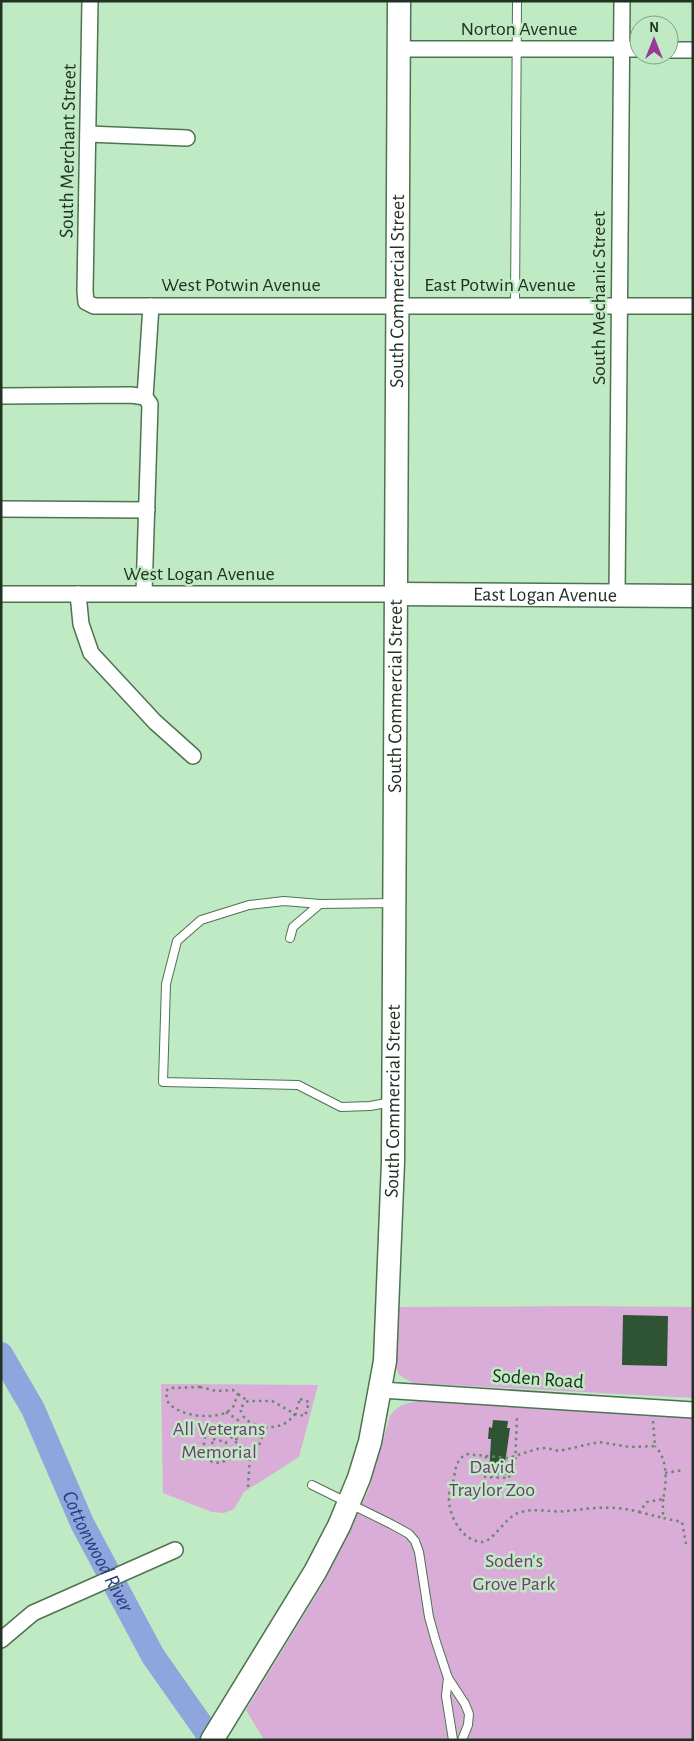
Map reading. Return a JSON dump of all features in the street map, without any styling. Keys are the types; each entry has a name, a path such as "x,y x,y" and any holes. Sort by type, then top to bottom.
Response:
{"main road":[{"name":"South Commercial Street","path":"212,1740 303,1591 326,1551 349,1503 370,1442 381,1390 386,1351 394,1162 399,1"},
{"name":"East Logan Avenue","path":"396,594 693,596"}],"street":[{"name":"South Merchant Street","path":"86,302 90,1"},
{"name":"South Mechanic Street","path":"617,596 622,1"},
{"name":"Norton Avenue","path":"399,49 629,49"},
{"path":"679,50 693,50"},
{"path":"88,134 187,138"},
{"name":"West Potwin Avenue","path":"86,302 94,306 398,305"},
{"name":"East Potwin Avenue","path":"398,305 693,306"},
{"path":"144,593 150,404 145,397 150,306"},
{"path":"1,396 131,395 145,397"},
{"path":"1,510 147,510"},
{"name":"West Logan Avenue","path":"1,594 396,594"},
{"path":"78,594 82,624 91,653 156,722 193,756"},
{"name":"Soden Road","path":"381,1390 693,1410"},
{"path":"1,1640 33,1613 175,1550"}],"lane":[{"path":"515,305 516,1"},
{"path":"394,1102 370,1106 341,1107 298,1085 163,1082 166,984 177,941 201,920 248,905 284,901 320,904 395,903"},
{"path":"290,938 293,927 320,904"},
{"path":"312,1485 403,1530 416,1541 429,1617 448,1678 465,1704 469,1714 468,1725 462,1740"},
{"path":"448,1678 446,1696 453,1740"}],"path":[{"path":"235,1403 240,1408 242,1415 251,1424 274,1428 290,1422 295,1414 300,1399 309,1402 305,1416 295,1414 272,1400 248,1400 233,1390 216,1391 200,1387 166,1390 165,1395 169,1405 181,1412 196,1415 226,1412 235,1403 238,1394"},
{"path":"240,1408 248,1400"},
{"path":"653,1407 652,1437 655,1446 659,1450 667,1483 663,1499 663,1518"},
{"path":"226,1412 238,1420 239,1428 234,1458 230,1461 212,1462 204,1451 206,1434 220,1430 227,1433 236,1442"},
{"path":"486,1456 485,1477 509,1478 510,1471 515,1464 517,1417"},
{"path":"248,1487 250,1456 261,1442 264,1427"},
{"path":"213,1439 226,1442 224,1453 212,1451 212,1444 213,1439"},
{"path":"204,1441 212,1444"},
{"path":"655,1446 630,1447 599,1442 559,1451 546,1448 537,1449 508,1458 466,1454 456,1464 454,1482 449,1494 448,1503 463,1533 473,1540 483,1542 488,1540 506,1520 524,1511 569,1511 582,1508 613,1507 682,1522 686,1544"},
{"path":"226,1448 250,1456"},
{"path":"665,1473 683,1470"},
{"path":"639,1512 647,1502 663,1499"}],"green space":[{"path":"397,1307 693,1307 693,1398 413,1383 399,1375 394,1362"},
{"name":"All Veterans Memorial","path":"161,1384 318,1385 299,1457 244,1492 234,1509 224,1513 212,1512 163,1493"},
{"name":"Soden's Grove Park","path":"420,1401 693,1416 693,1740 264,1740 246,1710 323,1584 351,1529 369,1489 390,1416 407,1403"}],"building":[{"path":"623,1315 668,1316 667,1366 622,1365"},
{"path":"493,1420 508,1421 507,1428 510,1428 505,1464 508,1464 507,1475 489,1474 491,1439 488,1439 489,1427 492,1428"}],"waterway":[{"name":"Cottonwood River","path":"1,1354 33,1409 82,1523 153,1656 212,1740"}],"park label":[{"name":"David Traylor Zoo","path":"492,1478"}]}
